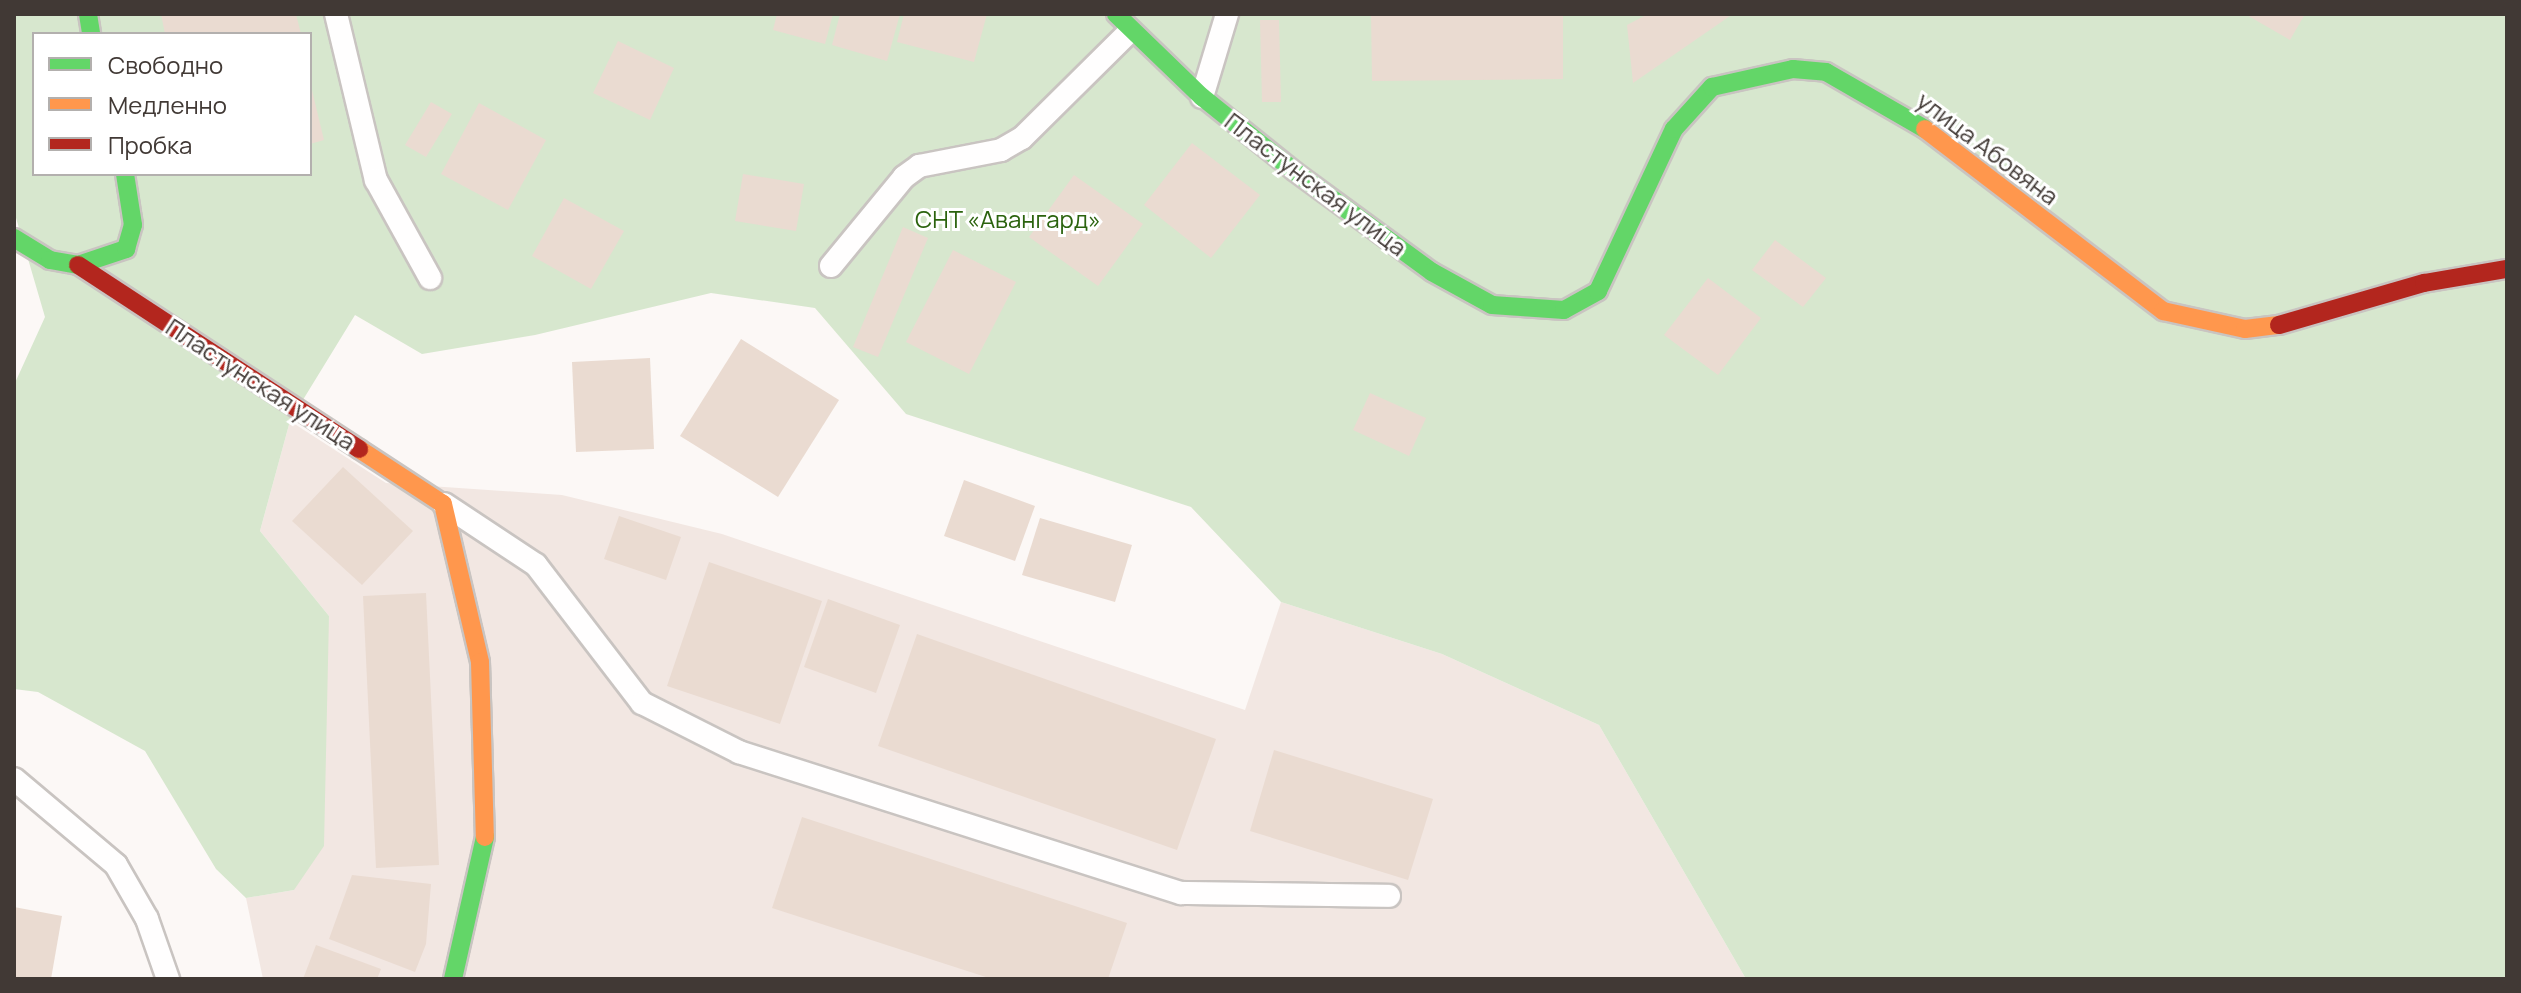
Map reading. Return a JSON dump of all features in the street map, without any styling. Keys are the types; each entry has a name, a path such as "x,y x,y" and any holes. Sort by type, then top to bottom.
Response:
{"street":[{"name":"Пластунская улица","path":"1122,23 1202,97 1432,272 1492,305 1541,312"},
{"name":"улица Абовяна","path":"1541,312 1584,301 1608,277 1674,129 1692,104 1712,87 1793,69 1826,72 1900,110 2163,311 2186,318 2245,329 2301,322 2424,283 2507,269"},
{"path":"78,265 126,249 133,225 125,176"},
{"name":"Пластунская улица","path":"14,238 50,260 78,265 443,504"},
{"path":"443,504 480,662 485,846 453,979"}],"lane":[{"path":"336,14 376,180 430,278"},
{"path":"1202,97 1227,14"},
{"path":"831,266 904,177 919,166 1001,150 1022,138 1122,23"},
{"path":"443,504 536,565 642,703 739,752 1181,893 1389,896"},
{"path":"14,779 116,865 147,919 168,979"}],"shaded area":[{"path":"290,421 386,483 562,495 722,534 1245,710 1281,602 1442,654 1599,725 1746,979 263,979 246,898 294,890 329,616 260,531"}],"green space":[{"name":"СНТ «Авангард»","path":"14,14 2507,14 2507,979 1746,979 1599,725 1442,654 1281,602 1191,507 906,414 815,308 711,293 535,335 422,354 355,315 290,421 260,531 329,616 324,846 294,890 246,898 216,869 145,751 38,692 14,689 14,385 45,317 14,211"}],"building":[{"path":"161,14 296,14 300,32 165,32"},
{"path":"777,14 833,14 825,44 773,30"},
{"path":"840,14 900,14 887,61 832,45"},
{"path":"904,14 987,14 974,62 897,42"},
{"path":"1371,14 1563,14 1563,79 1372,81"},
{"path":"1648,14 1730,16 1633,83 1627,25"},
{"path":"2245,14 2305,14 2290,40"},
{"path":"1260,20 1279,20 1281,102 1262,102"},
{"path":"618,41 674,68 650,120 593,93"},
{"path":"312,90 324,140 312,143"},
{"path":"431,102 452,114 426,157 405,145"},
{"path":"479,103 546,140 508,210 441,174"},
{"path":"1192,143 1260,195 1211,258 1144,205"},
{"path":"743,174 804,184 796,231 735,221"},
{"path":"1074,175 1143,224 1098,286 1029,237"},
{"path":"564,198 624,231 591,289 532,256"},
{"path":"903,227 928,238 878,357 853,347"},
{"path":"1775,240 1826,278 1803,307 1752,270"},
{"path":"953,250 1016,282 969,374 906,342"},
{"path":"1708,278 1761,318 1718,375 1664,335"},
{"path":"741,339 839,400 778,497 680,436"},
{"path":"650,358 654,449 576,452 572,362"},
{"path":"1370,393 1426,418 1409,456 1353,430"},
{"path":"343,467 413,531 362,585 292,521"},
{"path":"964,480 1035,506 1015,561 944,536"},
{"path":"619,516 681,537 666,580 604,559"},
{"path":"1040,518 1132,545 1115,602 1022,575"},
{"path":"709,562 822,601 780,724 667,686"},
{"path":"426,593 439,865 376,868 363,596"},
{"path":"828,599 900,625 876,693 804,667"},
{"path":"917,634 1216,739 1177,850 878,746"},
{"path":"1274,750 1433,799 1408,880 1250,831"},
{"path":"802,817 1127,923 1108,979 992,979 772,908"},
{"path":"352,875 431,884 426,944 415,972 329,939"},
{"path":"14,907 62,916 51,979 14,979"},
{"path":"316,945 381,969 377,979 303,979"}],"traffic: fast":[{"path":"88,14 91,32"},
{"path":"1116,14 1202,97 1294,171 1432,272 1492,305 1564,310 1598,291 1674,129 1712,87 1793,69 1826,72 1925,129"},
{"path":"14,238 50,260 78,265 126,249 133,225 125,176"},
{"path":"453,979 485,837"}],"traffic: slow":[{"path":"1925,129 2163,311 2245,329 2279,325"},
{"path":"359,449 443,504 480,662 485,837"}],"traffic: jam":[{"path":"78,265 359,449"},
{"path":"2279,325 2424,283 2507,269"}]}
